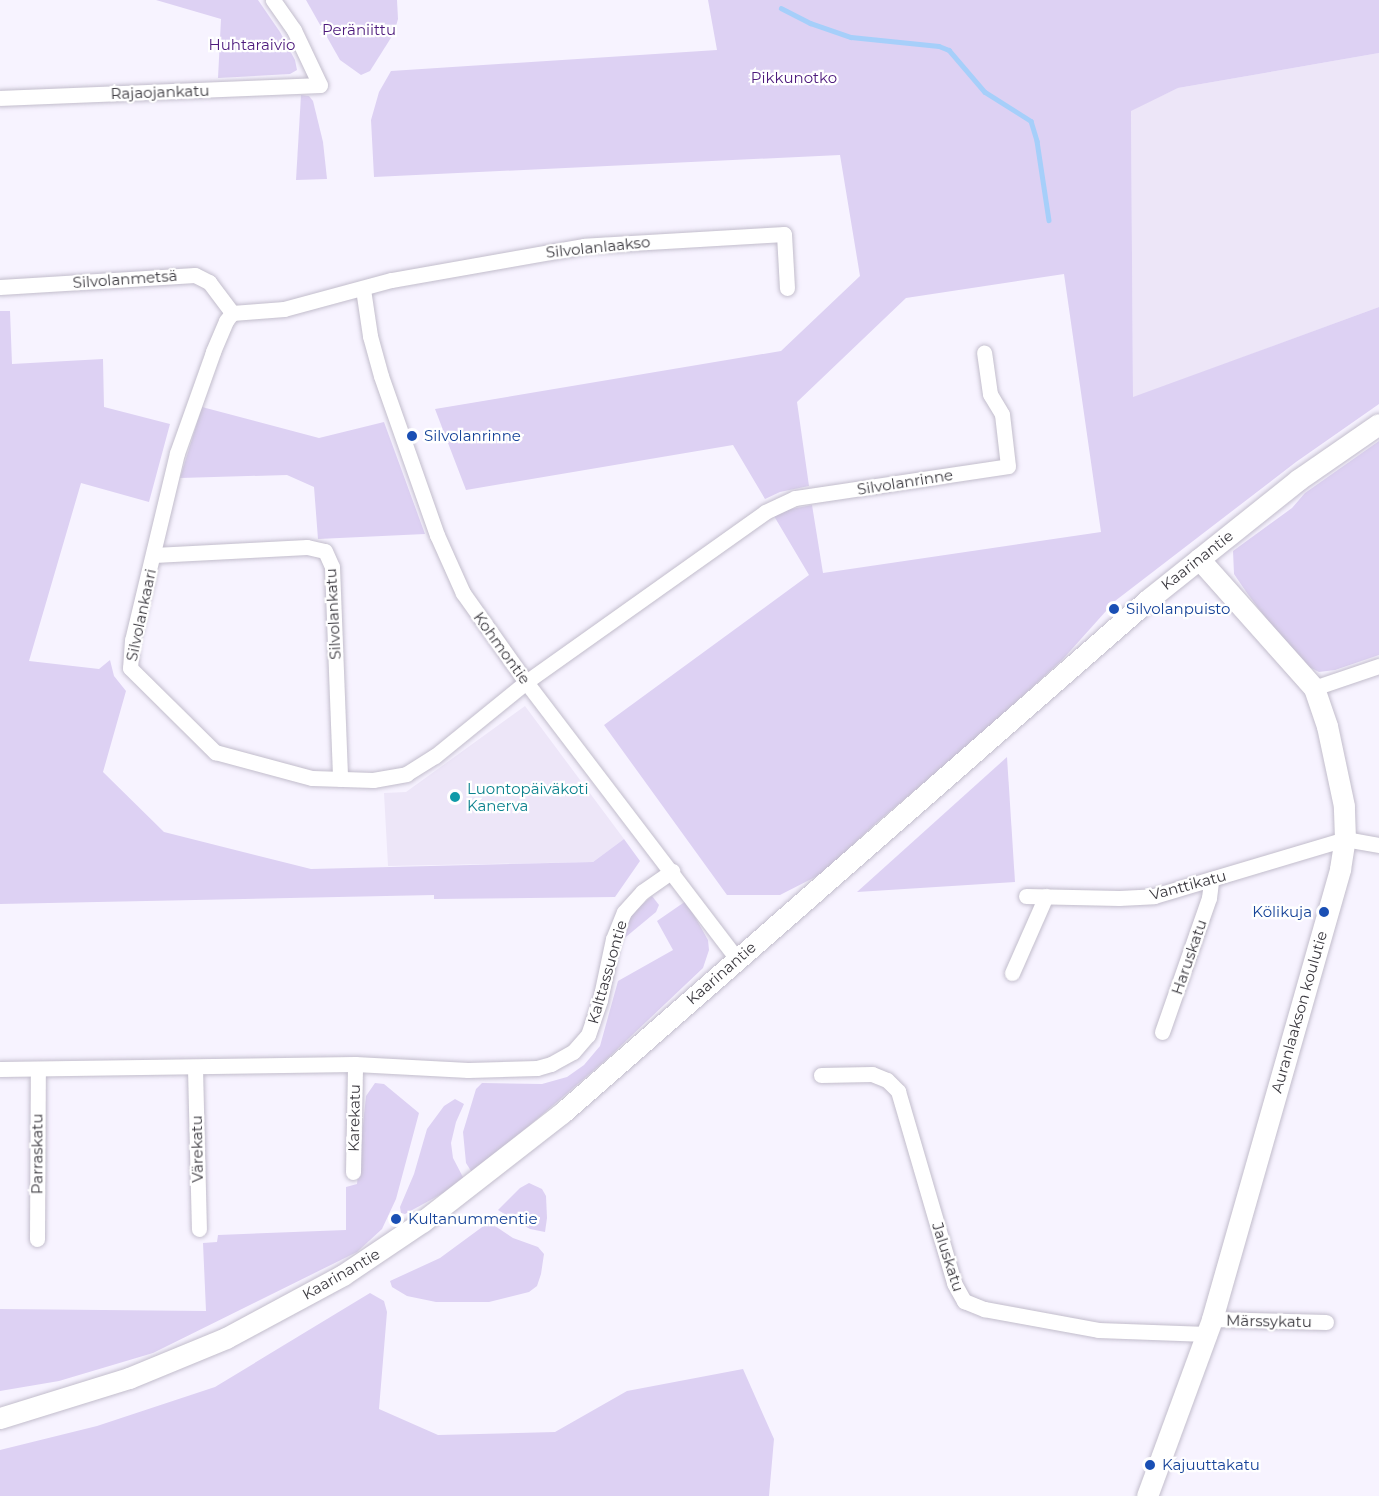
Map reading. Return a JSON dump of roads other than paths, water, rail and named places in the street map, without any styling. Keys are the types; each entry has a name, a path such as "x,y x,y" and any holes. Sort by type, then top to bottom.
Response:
{"main road":[{"name":"Kaarinantie","path":"0,1418 75,1397 174,1361 225,1338 343,1275 422,1222 513,1152 1149,598 1298,480 1379,424"},
{"name":"Auranlaakson koulutie","path":"1147,1496 1210,1327 1340,869 1346,839 1344,806 1327,726 1314,688 1199,559"}],"street":[{"name":"Rajaojankatu","path":"0,98 320,85 294,30 273,0"},
{"name":"Silvolanlaakso","path":"363,289 391,280 584,246 784,234 787,288"},
{"name":"Silvolanmetsä","path":"0,287 195,275 209,282 232,314"},
{"path":"232,314 284,309 363,289"},
{"name":"Kohmontie","path":"363,289 370,336 381,376 437,535 463,593 526,682 737,959"},
{"name":"Silvolankaari","path":"232,314 221,332 187,422 129,656 130,668 215,753 312,778 340,779 390,779 421,766 526,682"},
{"name":"Silvolanrinne","path":"526,682 765,512 787,501 1008,466 1002,414 990,394 984,352"},
{"name":"Silvolankatu","path":"154,555 307,547 325,551 332,567 340,779"},
{"path":"1314,688 1379,666"},
{"path":"1346,839 1379,845"},
{"name":"Vanttikatu","path":"1026,896 1135,898 1211,881 1346,839"},
{"name":"Kalttassuontie","path":"355,1064 468,1070 537,1068 551,1065 573,1052 588,1035 594,1020 613,939 624,912 642,892 672,871"},
{"name":"Haruskatu","path":"1162,1032 1209,898 1211,881"},
{"path":"1012,973 1046,896"},
{"path":"0,1070 355,1064"},
{"name":"Karekatu","path":"353,1172 355,1064"},
{"name":"Värekatu","path":"195,1068 199,1229"},
{"name":"Parraskatu","path":"37,1239 38,1069"},
{"name":"Jaluskatu","path":"821,1075 872,1074 887,1080 898,1091 954,1283 964,1301 984,1309 1098,1330 1210,1327"},
{"name":"Märssykatu","path":"1210,1327 1326,1322"}],"waterway":[{"name":"Pikkunotko","path":"781,8 810,23 851,37 939,46 949,50 985,92 1031,121 1037,141 1049,220"}],"place":[{"name":"Silvolanrinne","path":"412,436"},
{"name":"Silvolanpuisto","path":"1114,609"},
{"name":"Luontopäiväkoti Kanerva","path":"455,797"},
{"name":"Kölikuja","path":"1324,912"},
{"name":"Kultanummentie","path":"396,1219"},
{"name":"Kajuuttakatu","path":"1150,1465"}],"park label":[{"name":"Peräniittu","path":"359,30"},
{"name":"Huhtaraivio","path":"252,45"}]}
